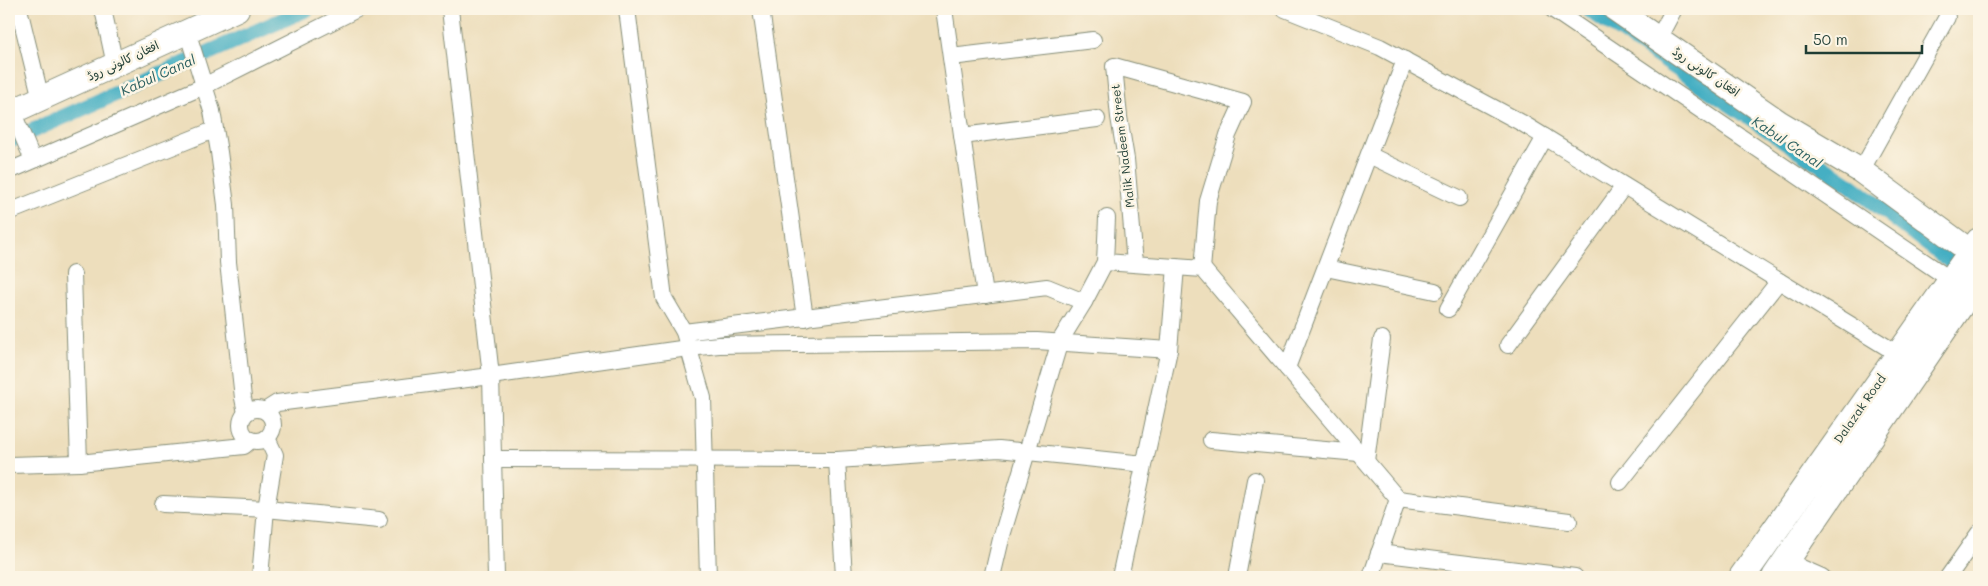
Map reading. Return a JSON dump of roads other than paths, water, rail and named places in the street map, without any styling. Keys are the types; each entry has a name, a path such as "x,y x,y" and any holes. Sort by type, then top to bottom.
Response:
{"main road":[{"name":"افغان کالونی روڈ","path":"10,112 114,65 190,37 237,9"},
{"name":"افغان کالونی روڈ","path":"1615,9 1780,123 1861,171 1969,274"},
{"name":"Dalazak Road","path":"1742,577 1898,354 1969,274"},
{"name":"Dalazak Road","path":"1780,569 1969,274"}],"street":[{"path":"19,9 41,98"},
{"path":"103,9 114,65"},
{"path":"9,171 203,83 357,9"},
{"path":"450,9 491,376 496,577"},
{"path":"628,9 664,298 686,340 703,398 708,577"},
{"path":"761,9 805,318"},
{"path":"944,9 985,295"},
{"path":"1285,9 1380,47 1545,138 1898,354"},
{"path":"1552,9 1969,274"},
{"path":"1658,39 1674,9"},
{"path":"1861,171 1947,17"},
{"path":"190,37 212,111 226,205 228,262 246,413"},
{"path":"951,57 1092,40"},
{"path":"1287,368 1405,60"},
{"name":"Malik Nadeem Street","path":"1135,264 1126,159 1119,117 1114,66 1244,102 1228,134 1208,201 1202,269"},
{"path":"10,112 33,160"},
{"path":"962,136 1097,119"},
{"path":"9,212 214,130"},
{"path":"1448,309 1545,138"},
{"path":"1368,155 1459,198"},
{"path":"1508,346 1624,186"},
{"path":"992,577 1001,539 1060,341 1084,302 1105,262 1107,218"},
{"path":"1105,262 1202,269 1398,499 1569,521"},
{"path":"1120,577 1169,350 1176,267"},
{"path":"1326,268 1434,291"},
{"path":"73,274 79,463"},
{"path":"1620,482 1779,280"},
{"path":"266,410 277,403 491,376 805,318 1046,288 1084,302"},
{"path":"1363,457 1382,339"},
{"path":"686,340 739,345 1060,341 1169,350"},
{"path":"9,465 79,463 244,446 259,439 274,429 273,418 266,410 255,408 246,413 241,422 243,433 259,439 275,455 266,509 260,577"},
{"path":"1211,440 1363,457"},
{"path":"493,459 837,460 999,449 1144,464"},
{"path":"837,460 844,577"},
{"path":"1237,577 1255,480"},
{"path":"1371,577 1398,499"},
{"path":"163,504 266,509 378,520"},
{"path":"1948,577 1979,533"},
{"path":"1379,553 1575,577"},
{"path":"1780,569 1822,577"}],"waterway":[{"name":"Kabul Canal","path":"9,141 307,9"},
{"name":"Kabul Canal","path":"1588,9 1849,184 1967,274"}]}
